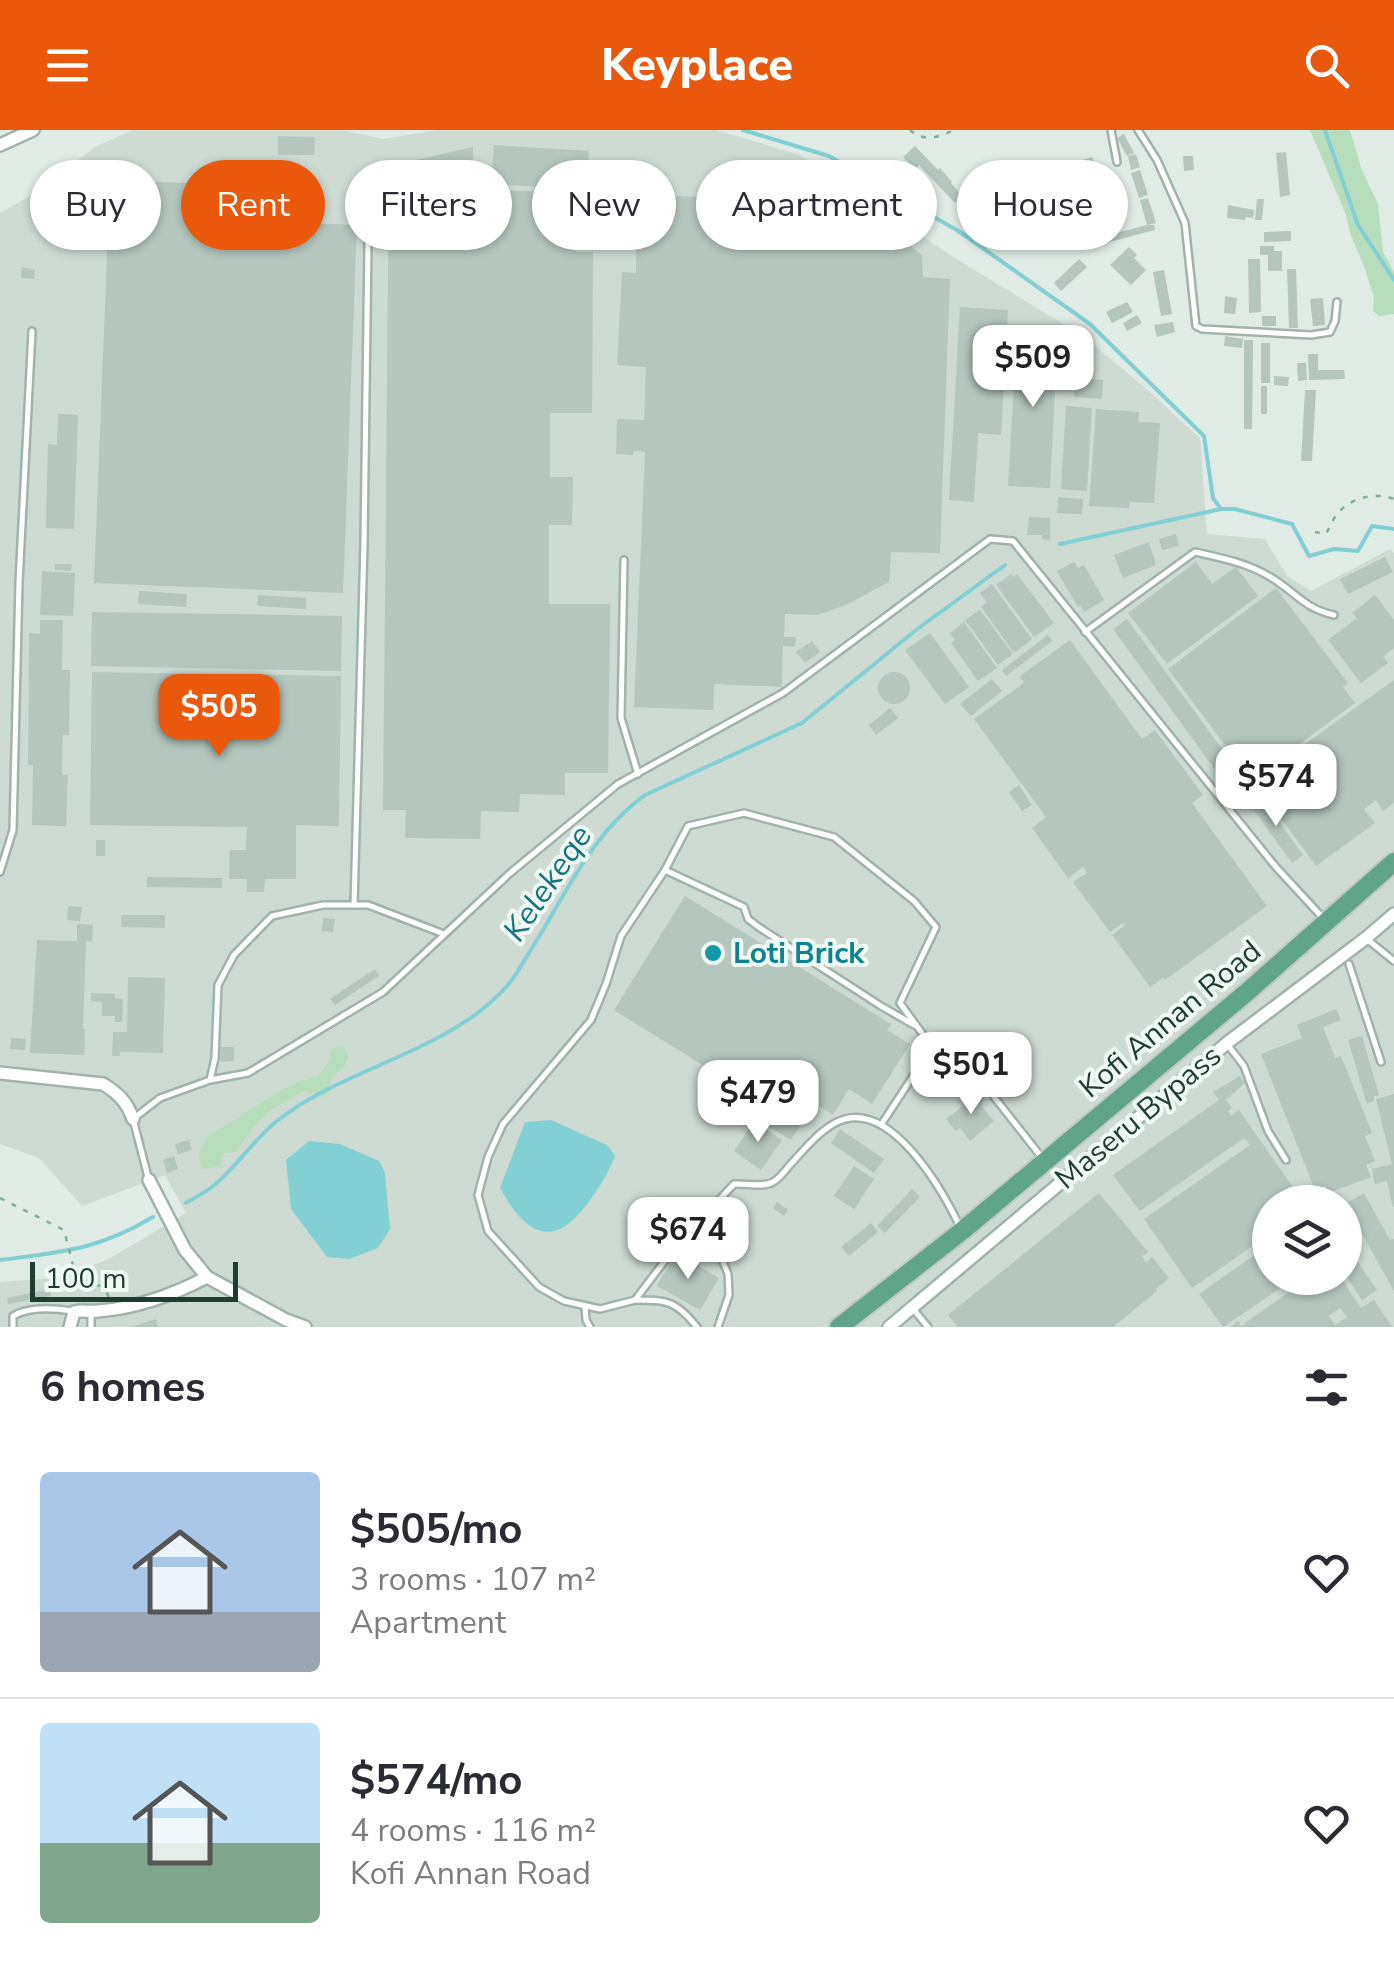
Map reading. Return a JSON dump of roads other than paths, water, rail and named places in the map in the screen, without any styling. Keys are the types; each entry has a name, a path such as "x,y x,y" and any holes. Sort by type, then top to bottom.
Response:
{"main road":[{"name":"Kofi Annan Road","path":"839,1327 962,1231 1246,993 1394,862"}],"street":[{"path":"0,145 33,130"},
{"name":"Maseru Bypass","path":"889,1327 1226,1043 1394,914"},
{"path":"0,1073 103,1084 116,1092 134,1119"},
{"path":"149,1180 185,1250 208,1278 304,1327"},
{"path":"70,1327 74,1312 135,1306 208,1278"}],"lane":[{"path":"1112,130 1118,160"},
{"path":"1138,130 1158,160 1184,223 1196,326 1310,335 1330,332 1336,321 1337,302"},
{"path":"354,905 368,250"},
{"path":"0,872 13,830 18,582 32,331"},
{"path":"149,1180 134,1119 160,1098 210,1080 248,1073 383,992 509,874 618,784 783,693 990,539 1013,541 1275,866 1326,922"},
{"path":"1085,632 1195,552 1232,560 1270,576 1316,611 1334,615"},
{"path":"624,560 621,718 638,774"},
{"path":"697,1327 686,1312 665,1300 636,1300 600,1309 564,1301 539,1287 488,1230 478,1195 488,1157 503,1124 591,1020 621,936 665,870 688,826 744,812 834,837 914,902 936,927 900,1004 932,1046 963,1064 982,1084 1045,1161"},
{"path":"665,870 744,907 748,920 916,1026"},
{"path":"210,1080 215,1058 218,985 234,955 272,916 323,904 368,905 444,934"},
{"path":"1366,938 1394,961"},
{"path":"1348,964 1381,1062"},
{"path":"1226,1043 1244,1066 1268,1131 1286,1160"},
{"path":"881,1125 932,1046"},
{"path":"636,1300 676,1246 734,1184 774,1182 813,1140 838,1121 861,1118 881,1125 909,1147 932,1176 962,1231"},
{"path":"714,1204 729,1295 718,1327"},
{"path":"585,1306 590,1327"},
{"path":"912,1307 928,1327"},
{"path":"12,1327 12,1316 21,1310 53,1308 74,1312"},
{"path":"91,1327 92,1311"}],"water":[{"path":"551,1120 607,1145 615,1156 587,1204 574,1219 550,1232 529,1225 500,1188 525,1122"},
{"path":"309,1141 340,1144 379,1161 385,1173 390,1229 378,1248 349,1259 327,1257 291,1209 286,1160"}],"waterway":[{"path":"743,130 829,156 960,232 1090,324 1204,436 1213,498 1221,509"},
{"path":"1325,130 1358,225 1394,280"},
{"name":"Kelekeqe","path":"1060,544 1221,509 1292,524 1309,556 1334,549 1358,551 1372,526 1394,529"},
{"name":"Kelekeqe","path":"186,1203 212,1187 268,1129 304,1102 426,1044 483,1009 514,977 595,846 626,810 645,795 802,723 916,630 1005,565"},
{"name":"Kelekeqe","path":"0,1260 97,1243 153,1217"}],"place":[{"name":"Loti Brick","path":"713,953"}]}
